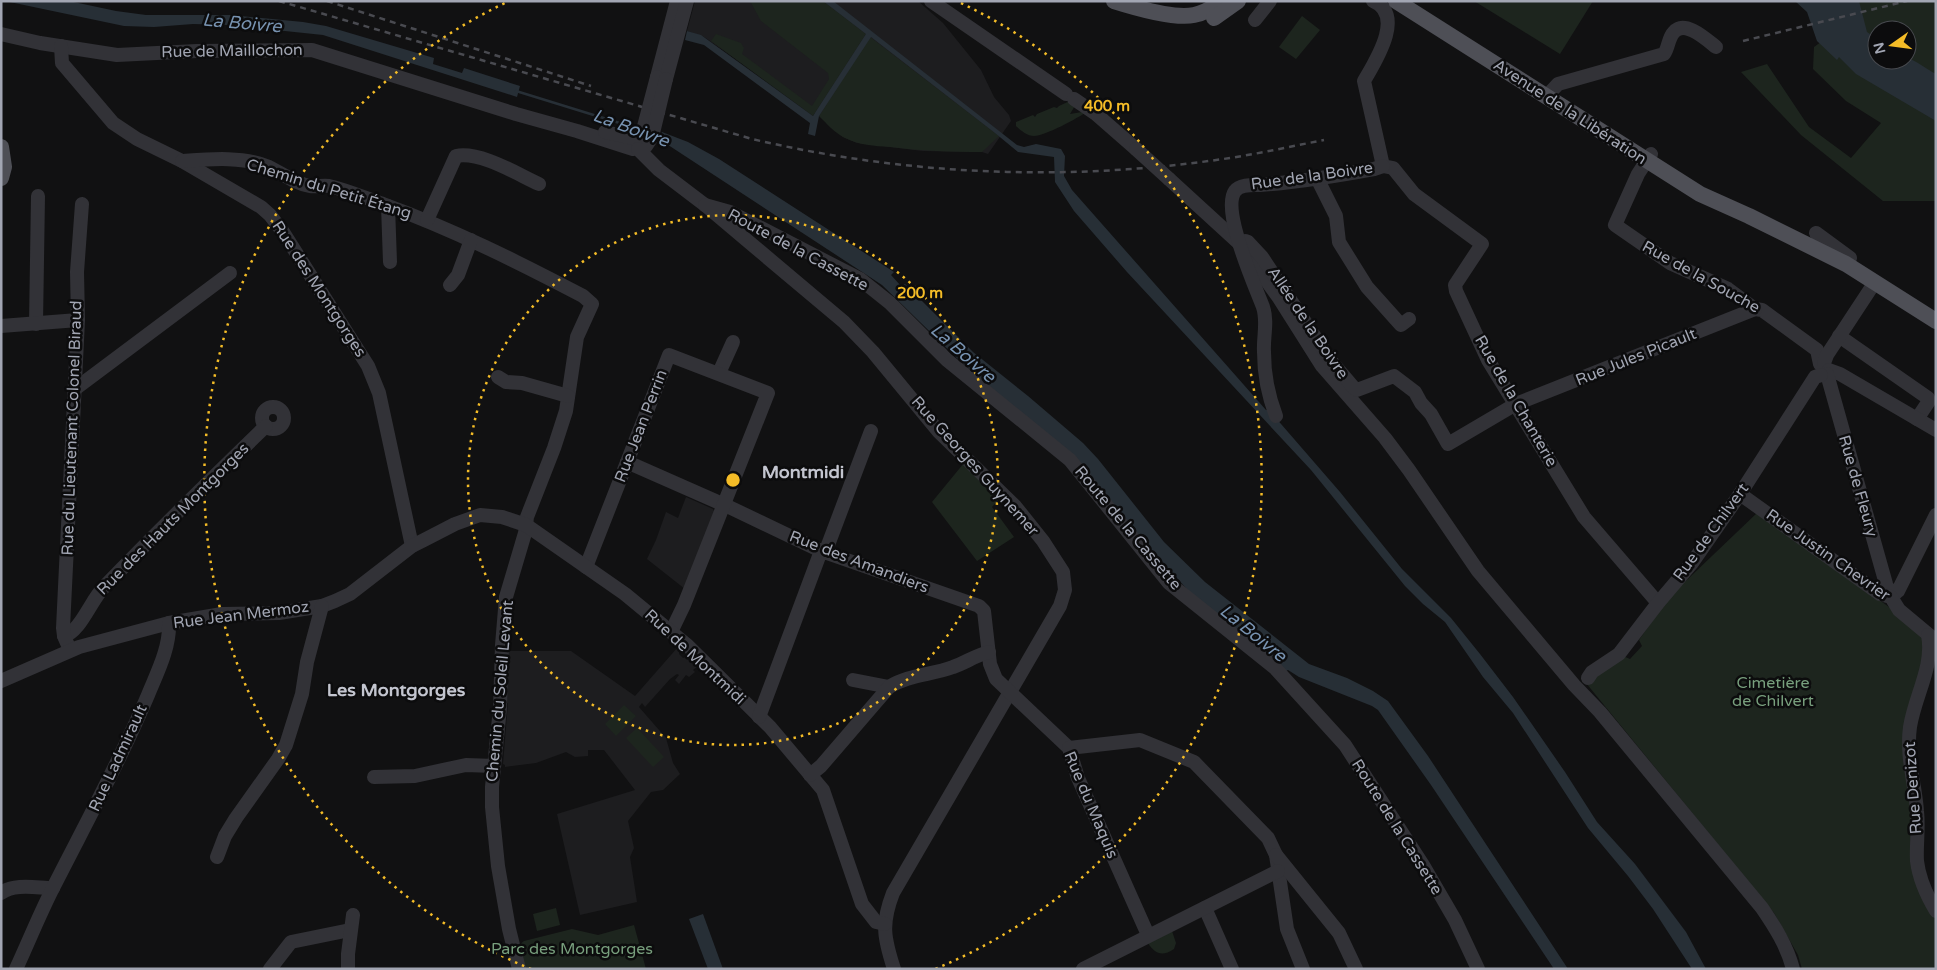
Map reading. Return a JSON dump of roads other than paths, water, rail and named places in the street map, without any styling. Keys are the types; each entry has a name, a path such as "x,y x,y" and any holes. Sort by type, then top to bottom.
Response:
{"main road":[{"path":"1114,1 1178,22 1198,23 1218,16 1238,1"},
{"path":"1138,8 1186,16 1205,12 1221,1"},
{"name":"Avenue de la Libération","path":"1396,1 1549,92"},
{"name":"Avenue de la Libération","path":"1415,1 1648,157 1749,216 1846,264 1936,321"},
{"path":"1,147 4,167 1,178"}],"street":[{"path":"662,78 677,1"},
{"path":"642,140 687,1"},
{"path":"931,1 1096,114 1240,244 1279,298 1322,366 1385,438 1478,571 1574,685 1600,712 1762,908 1778,930 1793,969"},
{"path":"1254,20 1270,1"},
{"path":"1373,1 1386,10 1388,30 1378,58 1364,81 1383,166"},
{"path":"1549,92 1558,84 1664,54 1669,40 1678,28 1694,31 1716,47"},
{"name":"Rue de Maillochon","path":"1,34 117,55 225,50 312,50 633,149 642,140"},
{"name":"Rue des Montgorges","path":"61,46 62,62 113,123 137,139 182,161 261,207 283,232 368,366 378,394 412,546"},
{"name":"Rue Georges Guynemer","path":"642,140 659,170 705,205 844,322 873,352 940,432 1015,506 1039,535 1059,565 1065,581 1065,590 1060,606 893,893 884,924 884,936 894,969"},
{"path":"427,220 456,156 464,154 482,158 540,184"},
{"name":"Rue de la Souche","path":"1648,157 1615,225 1670,263 1728,289 1755,309 1762,310 1817,350 1824,369"},
{"name":"Chemin du Petit Étang","path":"182,161 217,159 256,162 270,167 300,183 310,186 327,186 388,206 427,220 471,240 583,296 592,304"},
{"name":"Rue de la Boivre","path":"1276,416 1266,383 1264,310 1244,264 1231,202 1235,191 1242,186 1289,183 1383,166"},
{"name":"Rue de la Chanterie","path":"1383,166 1393,168 1414,194 1482,244 1455,285 1456,291 1488,360 1584,517 1658,603"},
{"path":"1317,178 1336,216 1339,242 1367,287 1401,325 1409,319"},
{"path":"36,324 38,196"},
{"name":"Rue du Lieutenant Colonel Biraud","path":"70,650 64,636 63,620 78,320 77,272 82,204"},
{"name":"Route de la Cassette","path":"705,205 730,212 860,279 890,303 947,360 1070,460 1170,583 1276,668 1344,745 1432,881 1455,920 1478,969"},
{"path":"388,206 390,262"},
{"path":"1816,234 1850,258 1846,264"},
{"path":"450,285 458,275 471,240"},
{"name":"Allée de la Boivre","path":"1240,244 1245,241 1248,242 1262,257 1331,361 1354,388 1357,390 1368,387 1394,376 1415,392 1421,403 1431,414 1448,444 1516,404"},
{"path":"75,389 230,273"},
{"name":"Rue de Chilvert","path":"1588,678 1592,672 1619,654 1692,563 1740,494 1815,377 1824,369 1827,355 1875,282"},
{"name":"Chemin du Soleil Levant","path":"519,969 509,929 498,866 492,807 506,597 527,517 560,431 568,396 576,337 592,304"},
{"name":"Rue Jules Picault","path":"1516,404 1755,309"},
{"path":"1,326 78,320"},
{"path":"1839,336 1928,398 1929,401 1917,419"},
{"path":"719,374 733,342"},
{"name":"Rue Jean Perrin","path":"586,567 669,355 768,393 724,506"},
{"path":"1824,369 1840,374 1936,430"},
{"name":"Rue de Fleury","path":"1824,369 1891,597"},
{"path":"498,377 506,382 522,383 568,396"},
{"name":"Rue des Hauts Montgorges","path":"64,636 74,631 99,592 160,528 266,426"},
{"path":"759,717 871,431"},
{"name":"Rue des Amandiers","path":"627,462 823,552 979,606 984,611 990,664 996,679 1009,692"},
{"name":"Rue Justin Chevrier","path":"1740,494 1880,594 1891,597 1899,610 1932,637"},
{"path":"671,632 724,506"},
{"name":"Rue de Montmidi","path":"412,546 455,524 480,515 502,517 526,525 626,594 671,632 759,717 823,790 834,827 862,904 872,918 879,924 884,924"},
{"path":"1891,597 1898,591 1936,515"},
{"name":"Rue Jean Mermoz","path":"1,681 70,650 169,623 222,614 278,613 336,602 350,594 412,546"},
{"path":"217,857 225,836 278,759 286,744 302,694 307,662 322,606"},
{"name":"Rue Ladmirault","path":"16,969 53,888 104,792 133,729 163,659 169,623"},
{"name":"Rue Denizot","path":"1932,637 1928,667 1913,710 1909,748 1918,814 1918,861 1922,881 1936,911"},
{"path":"810,775 821,766 889,687 900,680 955,667 989,652"},
{"path":"853,680 889,687"},
{"name":"Rue du Maquis","path":"1009,692 1069,748 1078,778 1148,936"},
{"path":"1069,748 1140,740 1194,762 1268,838 1276,855 1340,933 1352,968"},
{"path":"374,777 416,776 466,765 494,766"},
{"path":"1276,855 1287,930 1303,969"},
{"path":"1083,969 1278,871"},
{"path":"1,894 6,890 20,887 53,888"},
{"path":"1205,908 1232,969"},
{"path":"348,969 350,930 353,915"},
{"path":"270,969 292,942 350,930"}],"water":[{"name":"La Boivre","path":"5,1 69,1 146,15 230,15 303,22 326,26 434,58 433,64 462,73 464,68 520,86 517,97 323,35 228,25 124,26"},
{"path":"823,1 833,1 1017,145 1024,147 1036,144 1061,149 1065,156 1064,176 1072,190 1266,410 1269,410 1340,492 1402,569 1451,618 1480,654 1513,697 1597,822 1635,864 1686,932 1706,969 1692,969 1653,909 1588,828 1513,713 1483,677 1445,622 1405,586 1311,470 1127,272 1074,211 1055,182 1054,157 1018,152 871,37 819,116 815,136 808,134 810,123 704,45 685,40 687,31 701,35 813,116 866,34"},
{"path":"1795,1 1859,1 1867,32 1867,70 1917,70 1917,63 1936,74 1936,121 1856,74 1839,57 1837,60 1817,41 1807,12"},
{"name":"La Boivre","path":"662,132 688,142 719,159 894,272 891,275 901,286 905,284 973,352 1083,443 1164,542 1205,582 1309,664 1347,678 1388,701 1428,756 1568,969 1554,969 1431,785 1378,710 1299,677 1288,670 1286,671 1194,597 1157,559 1083,466 961,362 882,285 659,139"},
{"path":"703,914 723,969 708,969 689,919"}],"waterway":[{"name":"La Boivre","path":"516,91 639,129"}],"railway":[{"path":"279,1 752,139 871,161 930,168 990,171 1110,170 1170,166 1230,158 1324,140"},
{"path":"327,1 591,86"},
{"path":"1743,41 1907,1"}],"district":[{"name":"Montmidi","path":"803,472"},
{"name":"Les Montgorges","path":"396,690"}],"park label":[{"name":"Cimetière de Chilvert","path":"1773,692"},
{"name":"Parc des Montgorges","path":"572,949"}]}
